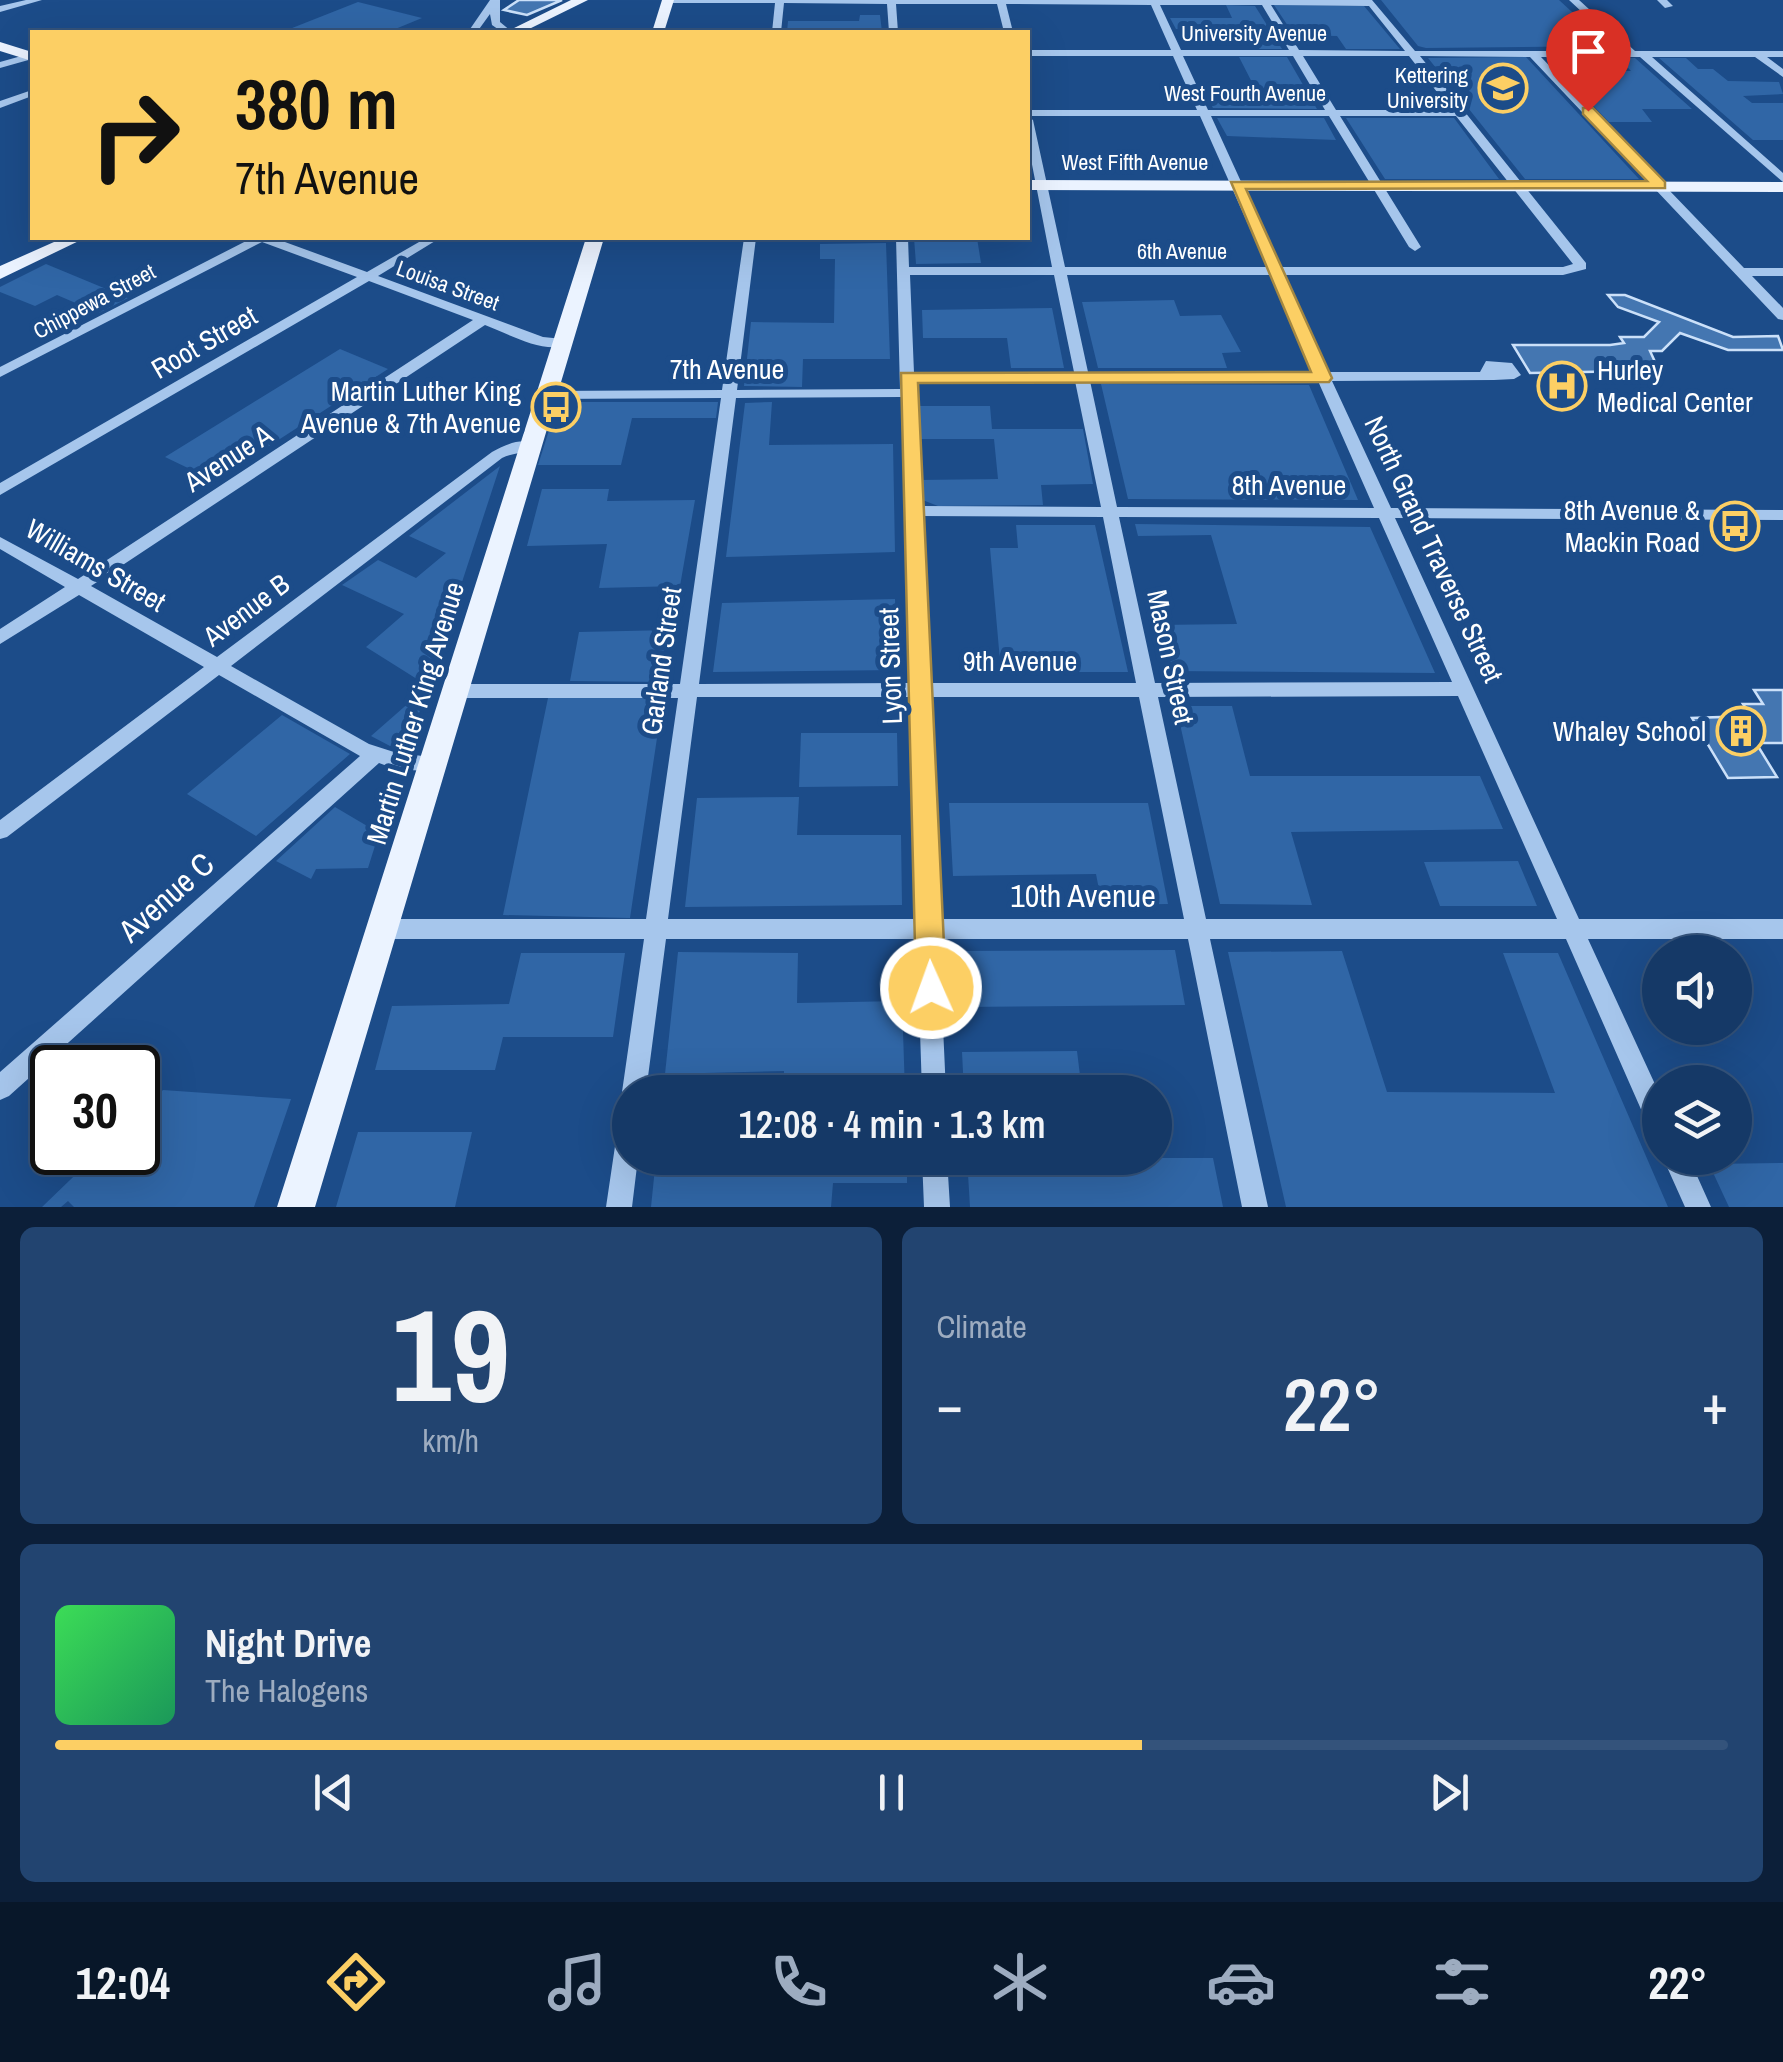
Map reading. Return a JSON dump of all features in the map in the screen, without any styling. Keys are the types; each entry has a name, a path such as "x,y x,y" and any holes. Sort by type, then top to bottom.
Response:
{"main road":[{"path":"515,30 582,0"},
{"path":"659,30 668,0"},
{"path":"0,46 30,56"},
{"name":"West Fifth Avenue","path":"1034,185 1783,183"},
{"path":"0,273 72,240"},
{"name":"Martin Luther King Avenue","path":"296,1207 594,240"}],"street":[{"path":"0,9 36,0"},
{"path":"668,0 1370,2 1519,185"},
{"path":"776,30 780,0"},
{"path":"1001,0 1008,30"},
{"path":"1574,0 1783,183"},
{"path":"494,1 494,21 508,30"},
{"path":"474,30 494,1"},
{"path":"891,1 892,30"},
{"name":"North Grand Traverse Street","path":"1154,1 1642,1083"},
{"path":"1263,1 1416,247"},
{"name":"University Avenue","path":"1030,53 1783,54"},
{"path":"1533,53 1783,316"},
{"path":"1757,54 1783,74"},
{"path":"0,65 30,58"},
{"path":"0,106 30,94"},
{"name":"West Fourth Avenue","path":"1030,116 1462,113"},
{"name":"Mason Street","path":"1030,139 1034,185 1060,270 1255,1207"},
{"name":"6th Avenue","path":"904,271 1580,269 1578,260 1519,185"},
{"name":"Chippewa Street","path":"0,373 258,240"},
{"name":"Louisa Street","path":"267,240 541,342 563,344"},
{"name":"Root Street","path":"0,490 431,240"},
{"name":"Garland Street","path":"636,1075 750,240"},
{"name":"Lyon Street","path":"902,240 922,688 933,1075"},
{"path":"1265,250 1324,271"},
{"path":"1742,272 1783,272"},
{"name":"Avenue A","path":"0,638 483,320"},
{"name":"7th Avenue","path":"547,395 729,394 1082,377 1494,376"},
{"name":"Avenue B","path":"0,831 496,454 511,447 531,446"},
{"name":"8th Avenue","path":"914,512 1783,515"},
{"name":"Williams Street","path":"0,542 376,754 396,762 433,763"},
{"name":"9th Avenue","path":"455,691 1465,690"},
{"name":"Avenue C","path":"0,1088 376,754"},
{"name":"10th Avenue","path":"382,929 1783,929"},
{"path":"620,1207 624,1175"},
{"path":"936,1175 937,1207"},
{"path":"1684,1175 1698,1207"}],"shaded area":[{"path":"1381,0 1559,0 1609,46 1426,48 1418,46"},
{"path":"358,2 422,18 393,30 287,30"},
{"path":"1226,5 1255,6 1282,49 1259,49 1253,38 1225,38 1221,30 1176,29 1170,18 1232,18"},
{"path":"1274,5 1364,6 1400,49 1346,49 1337,36 1294,35"},
{"path":"860,15 880,15 882,30 787,30 788,21 859,21"},
{"path":"1239,57 1287,57 1317,109 1213,108 1207,97 1259,96"},
{"path":"1526,57 1639,179 1525,179 1428,58"},
{"path":"1546,57 1564,58 1577,71 1631,71 1619,58 1635,58 1692,109 1642,109 1652,122 1609,122"},
{"path":"1659,58 1686,58 1698,69 1713,69 1728,81 1779,82 1783,94 1743,96 1752,103 1783,103 1783,140 1753,140"},
{"path":"1217,118 1324,118 1336,140 1227,136"},
{"path":"1346,118 1454,118 1499,179 1385,179"},
{"path":"914,240 977,240 981,263 916,264"},
{"path":"886,243 890,359 803,359 802,387 744,386 751,322 834,323 835,259 820,259 820,244"},
{"path":"46,264 128,298 99,313 57,295 35,306 0,292 0,287"},
{"path":"1174,300 1180,316 1221,315 1241,352 1222,353 1227,368 1098,368 1082,302"},
{"path":"1052,308 1064,368 1011,368 1007,338 923,338 922,310"},
{"path":"340,349 388,369 215,481 165,457"},
{"path":"1101,384 1309,385 1358,500 1128,499"},
{"path":"558,402 718,402 716,418 632,418 621,465 538,465"},
{"path":"772,402 769,445 893,444 895,552 726,557 745,403"},
{"path":"913,406 990,406 992,429 1083,429 1093,484 1041,485 1043,505 938,506 920,499 918,480 998,479 994,439 918,439"},
{"path":"500,466 428,686 366,647 404,614 342,585 378,560 416,578 446,553 409,536"},
{"path":"542,489 609,489 607,501 695,500 680,586 599,588 607,544 527,546"},
{"path":"1135,524 1370,527 1435,673 1168,671 1157,625 1237,624 1211,535 1138,536"},
{"path":"1016,525 1095,525 1128,672 1001,672 990,548 1018,548"},
{"path":"895,599 897,670 713,672 722,603"},
{"path":"671,630 664,682 570,681 579,632"},
{"path":"428,686 410,741 390,746 371,736"},
{"path":"548,698 663,698 630,918 503,915"},
{"path":"1176,706 1232,706 1250,776 1480,776 1503,829 1291,832 1312,905 1220,904"},
{"path":"282,715 350,754 256,836 187,794"},
{"path":"801,733 897,733 898,786 799,787"},
{"path":"799,797 797,835 901,835 902,905 685,907 697,798"},
{"path":"949,803 1148,803 1168,904 1102,905 1096,874 953,876"},
{"path":"335,807 379,833 368,868 316,869 311,879 276,861"},
{"path":"1518,861 1537,906 1440,906 1424,862"},
{"path":"1175,950 1185,1005 960,1007 956,951"},
{"path":"1342,951 1387,1092 1555,1093 1503,953 1558,953 1642,1147 1642,1175 1654,1175 1668,1207 1286,1207 1228,952"},
{"path":"678,952 798,953 797,1003 902,1001 904,1075 784,1075 784,1071 665,1074"},
{"path":"521,953 625,953 613,1037 503,1037 495,1070 375,1070 392,1006 509,1004"},
{"path":"1077,1051 1080,1075 963,1075 962,1052"},
{"path":"163,1090 291,1099 254,1207 74,1207 68,1201 61,1207 42,1207 75,1175 160,1175"},
{"path":"358,1132 472,1132 455,1207 336,1207"},
{"path":"1172,1158 1213,1158 1223,1207 970,1207 968,1175 1172,1175"},
{"path":"1752,1163 1783,1163 1783,1207 1729,1207 1714,1175 1752,1175"},
{"path":"654,1175 907,1175 907,1183 833,1183 831,1207 651,1207"}],"building":[{"path":"519,0 562,0 527,15 504,10"},
{"name":"Hurley Medical Center","path":"1608,295 1625,295 1733,337 1778,336 1783,350 1728,350 1680,333 1662,351 1650,351 1656,364 1628,365 1633,371 1530,373 1513,345 1624,343 1620,337 1644,337 1659,322 1618,307"},
{"name":"Whaley School","path":"1754,690 1783,690 1783,743 1756,743 1777,777 1728,778 1692,718 1751,716 1743,704 1763,704"}],"place":[{"name":"Kettering University","path":"1503,88"},
{"name":"Hurley Medical Center","path":"1562,386"},
{"name":"Martin Luther King Avenue & 7th Avenue","path":"556,407"},
{"name":"8th Avenue & Mackin Road","path":"1735,526"},
{"name":"Whaley School","path":"1741,731"}],"route":[{"path":"931,988 908,377 1322,378 1236,185 1659,185 1588,111"}]}
